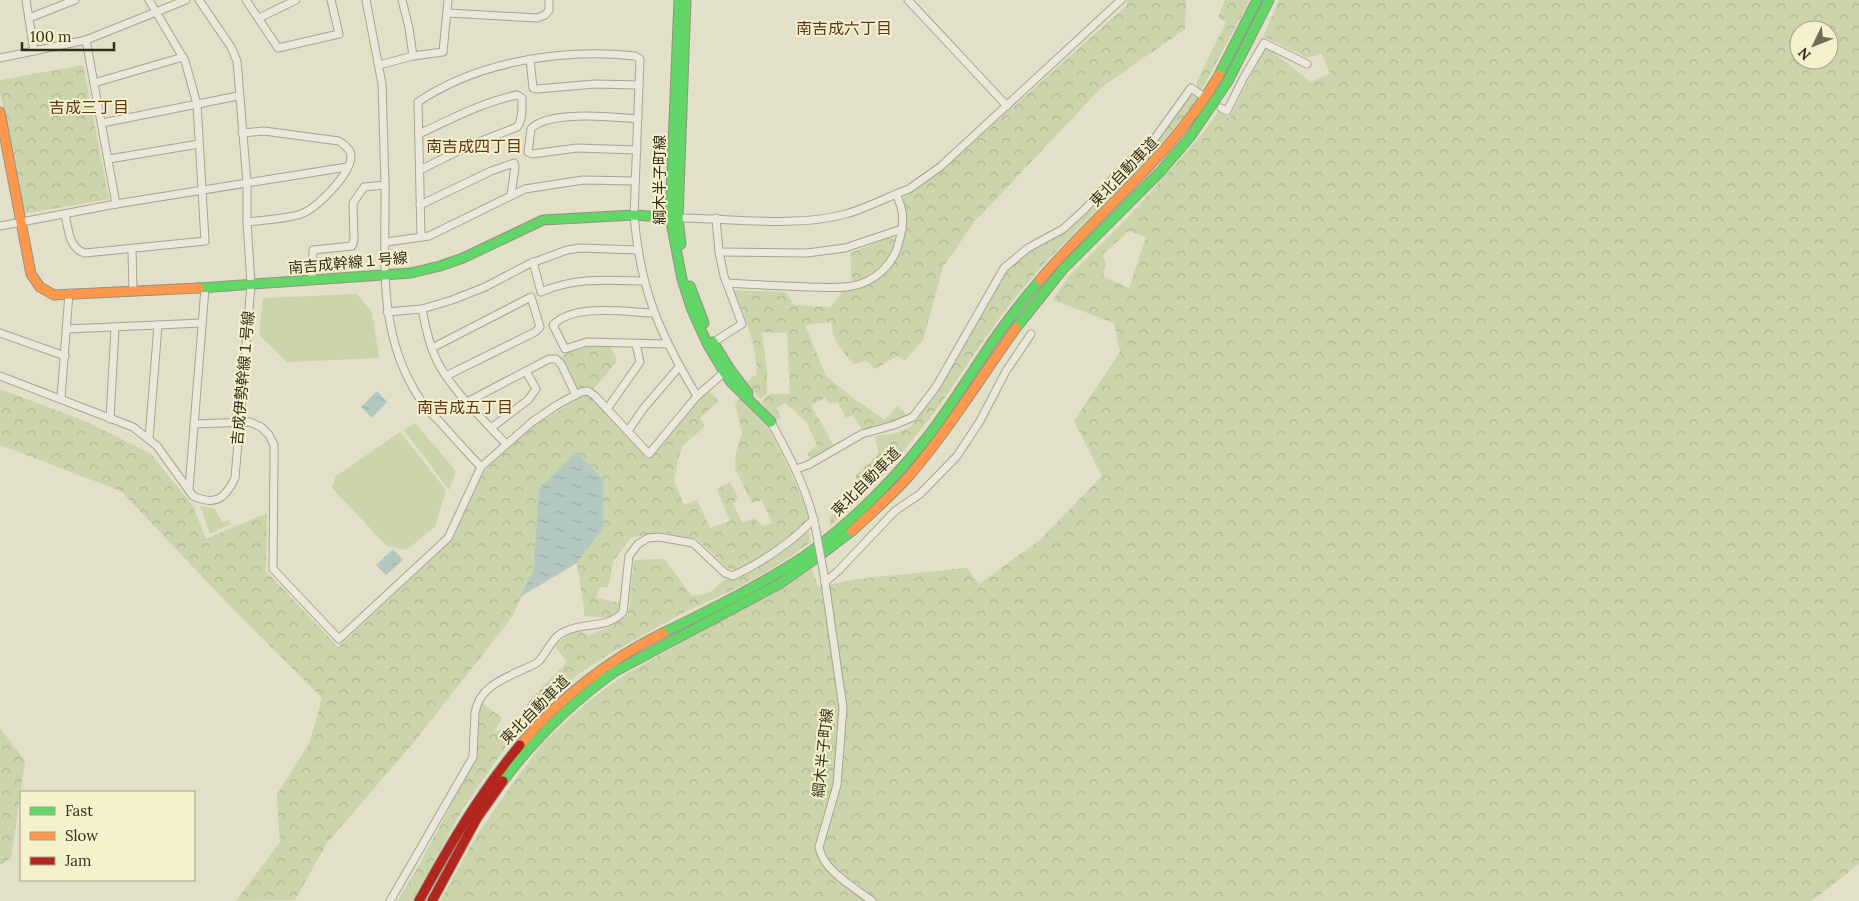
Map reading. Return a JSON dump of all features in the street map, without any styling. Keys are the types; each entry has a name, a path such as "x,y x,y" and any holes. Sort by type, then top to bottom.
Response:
{"main road":[{"name":"綱木半子町線","path":"674,218 679,0"},
{"path":"686,0 674,218 687,278 710,344 727,370 771,422"},
{"name":"東北自動車道","path":"419,901 463,822 505,760 543,718 568,695 596,672 627,652 742,594 783,570 824,541 869,502 891,479 918,448 988,349 1050,268 1145,171 1195,114 1230,56 1258,0"},
{"name":"東北自動車道","path":"432,901 462,844 503,782 543,733 584,694 646,653 745,602 813,562 865,520 894,492 930,451 1003,345 1049,285 1086,245 1153,179 1201,124 1228,82 1269,0"},
{"name":"南吉成幹線１号線","path":"0,112 4,155 22,222 31,274 37,285 45,292 54,295 205,288 385,276 421,271 463,258 543,220 634,215 674,218"}],"street":[{"path":"26,0 34,51"},
{"path":"29,18 75,0"},
{"path":"65,214 73,246 78,251 85,253 132,250 205,241 197,104 183,57 149,0"},
{"path":"0,58 86,40 158,13 186,0"},
{"name":"吉成伊勢幹線１号線","path":"0,376 61,398 110,420 133,427 157,446 193,496 201,500 213,501 223,497 235,478 251,285 237,61 231,47 199,0"},
{"path":"246,0 278,48 339,34 331,0"},
{"path":"259,18 296,0"},
{"path":"366,0 382,84 386,242 385,276 387,312 392,342 410,383 422,403 481,467"},
{"path":"402,0 413,56"},
{"path":"379,65 413,56 443,52 448,0"},
{"path":"448,13 537,18 545,15 548,10 549,0"},
{"path":"908,0 1007,106"},
{"path":"674,218 775,221 823,218 847,214 909,190 940,167 1121,0"},
{"path":"86,40 116,204"},
{"path":"1221,108 1227,111 1264,43 1307,64"},
{"path":"421,237 418,102 457,81 530,59 576,54 635,56 640,59 634,215 638,250 644,281 654,313 667,344 697,396"},
{"path":"94,83 183,57"},
{"path":"530,59 533,88 537,89 595,84 639,85"},
{"path":"796,469 808,465 862,434 894,425 913,417 936,387 1004,268 1028,248 1063,229 1085,209 1155,138 1191,88 1200,94"},
{"path":"419,134 473,109 506,97 517,95 522,98 520,124 517,127 479,141 420,170"},
{"path":"102,123 238,96"},
{"path":"637,150 576,148 532,154 528,152 528,148 531,129 541,121 588,116 638,119"},
{"path":"242,133 264,131 339,141 348,149 351,156 348,167 327,196 301,214 247,222"},
{"path":"109,160 200,144"},
{"path":"420,206 491,171 514,163 511,195"},
{"path":"0,226 116,204 348,167"},
{"path":"386,242 421,237 449,227 525,189 583,180 636,181"},
{"path":"312,280 313,250 352,246 354,240 353,203 364,187 385,185"},
{"path":"727,283 758,286 853,286 870,280 884,270 894,257 902,229 903,209 896,194"},
{"path":"710,344 742,324 727,283 719,252 716,218"},
{"path":"719,252 807,253 845,248 902,229"},
{"path":"387,312 422,309 485,286 533,262 567,250 580,248 638,250"},
{"path":"132,250 133,291"},
{"path":"533,262 541,292 553,286 579,280 644,281"},
{"path":"189,489 205,288"},
{"path":"61,398 69,293"},
{"path":"432,348 531,296 540,327 536,332 446,376"},
{"path":"422,309 434,356 446,376 506,444"},
{"path":"654,313 592,310 576,312 564,317 553,326 565,349 587,342 667,344"},
{"path":"67,329 202,323"},
{"path":"149,439 158,325"},
{"path":"110,420 115,328"},
{"path":"0,333 65,356"},
{"path":"824,579 838,571 894,512 920,494 957,456 980,421 1006,371 1030,334"},
{"path":"607,409 640,362 636,344"},
{"path":"468,402 549,359 556,359 561,364 576,395"},
{"path":"628,432 643,409 679,367"},
{"path":"194,424 250,422 261,426 268,435 274,445 273,569 339,639 448,538 481,467 532,422 557,405 588,391 649,454 697,396 727,370"},
{"path":"491,428 528,400 536,389 526,371"},
{"name":"綱木半子町線","path":"771,422 796,469 814,522 843,708 837,785 819,847 821,856 830,868 872,901"},
{"path":"390,901 474,756 475,713 482,693 495,682 537,662 557,637 567,630 610,622 618,618 623,612 630,556 638,544 652,537 693,543 725,574 733,576 753,566 814,522"}],"green space":[{"path":"1127,0 1186,0 1185,29 1102,87 975,221 943,267 923,340 905,361 897,356 875,369 866,361 853,364 835,340 831,322 805,325 826,376 885,420 897,406 908,416 891,424 862,430 853,415 846,418 838,402 829,404 825,398 811,405 834,446 811,458 807,453 817,446 807,422 785,403 776,408 781,417 774,421 761,402 770,394 790,394 787,333 762,332 767,373 767,394 760,399 746,382 757,374 755,352 742,310 733,290 786,292 794,305 830,307 843,291 854,290 886,272 899,252 907,228 903,198 937,175 1126,6"},
{"path":"1225,0 1250,0 1201,91 1198,89 1197,81 1226,22 1218,17"},
{"path":"1279,0 1859,0 1859,864 1812,901 440,901 472,843 543,743 591,699 628,673 812,569 818,587 857,579 967,568 979,584 1040,540 1102,476 1074,421 1120,352 1114,323 1053,300 1068,277 1133,212 1203,133 1219,111 1229,118 1266,47 1311,82 1330,74 1322,54 1308,58 1263,36","holes":["1129,231 1146,237 1129,288 1103,276 1106,265 1103,254"]},
{"path":"83,65 109,199 24,214 0,92 0,80"},
{"path":"1193,93 1199,97 1180,122 1016,296 912,441 873,485 831,525 829,517 854,502 856,496 856,475 879,454 875,436 893,434 911,427 939,388 965,345 1003,274 1028,250 1041,244 1108,187 1188,94"},
{"path":"891,237 896,241 885,263 875,273 852,284 850,253"},
{"path":"357,294 372,312 379,358 287,362 259,335 263,298"},
{"path":"610,346 617,361 592,391 577,387 561,357 578,349"},
{"path":"0,389 85,421 151,454 193,506 206,539 267,513 266,571 338,647 452,540 484,471 534,426 587,393 648,459 707,389 719,401 700,418 705,426 683,446 678,459 674,481 684,505 697,500 710,528 730,521 717,489 730,482 738,497 733,504 742,523 754,518 762,526 772,523 762,500 752,503 735,469 736,453 742,433 735,402 740,398 770,431 810,517 775,548 755,561 734,571 728,568 697,539 660,532 631,538 614,560 608,587 600,587 596,598 620,603 618,609 612,616 585,616 577,563 603,528 603,480 577,453 539,488 533,572 512,617 414,742 327,843 295,900 236,901 280,842 277,795 310,742 322,698 231,607 121,491 0,445"},
{"path":"415,423 456,471 449,490 404,430"},
{"path":"400,432 446,490 435,527 406,550 387,546 332,488 336,476"},
{"path":"200,506 214,508 222,522 229,520 231,524 210,534"},
{"path":"808,529 811,542 775,567 741,586 683,613 609,654 576,676 511,739 464,807 412,901 397,901 417,869 476,758 482,703 502,718 494,732 513,725 523,717 529,701 567,662 555,646 559,642 570,633 579,632 589,635 614,625 628,615 634,560 664,559 692,596 709,593 724,580 742,576"},
{"path":"0,728 25,761 11,858 0,865"}],"water":[{"path":"377,391 387,402 372,418 361,407"},
{"path":"577,452 603,480 603,528 577,563 520,597 533,572 539,488"},
{"path":"393,549 403,560 386,575 376,565"}],"traffic: fast":[{"path":"679,0 670,217 682,279 692,310 708,345 724,372 731,382 771,422"},
{"path":"681,244 678,218 686,0"},
{"path":"1219,75 1257,0"},
{"path":"1016,328 1063,269 1160,172 1190,137 1228,81 1269,0"},
{"path":"199,288 411,273 463,258 543,220 634,215 678,218"},
{"path":"663,633 736,596 789,566 823,543 854,516 884,487 925,440 999,332 1040,280"},
{"path":"690,286 704,323"},
{"path":"713,342 729,368 748,393"},
{"path":"503,781 554,722 614,672 779,584 852,531"}],"traffic: slow":[{"path":"1040,280 1158,157 1201,104 1219,75"},
{"path":"0,112 31,274 40,287 54,295 199,288"},
{"path":"852,531 910,475 951,421 1016,328"},
{"path":"520,745 551,711 586,681 623,655 663,633"}],"traffic: jam":[{"path":"419,901 466,820 505,763 520,745"},
{"path":"432,901 477,818 503,781"}],"district":[{"name":"南吉成六丁目","path":"844,28"},
{"name":"吉成三丁目","path":"89,107"},
{"name":"南吉成四丁目","path":"474,146"},
{"name":"南吉成五丁目","path":"465,407"}]}
